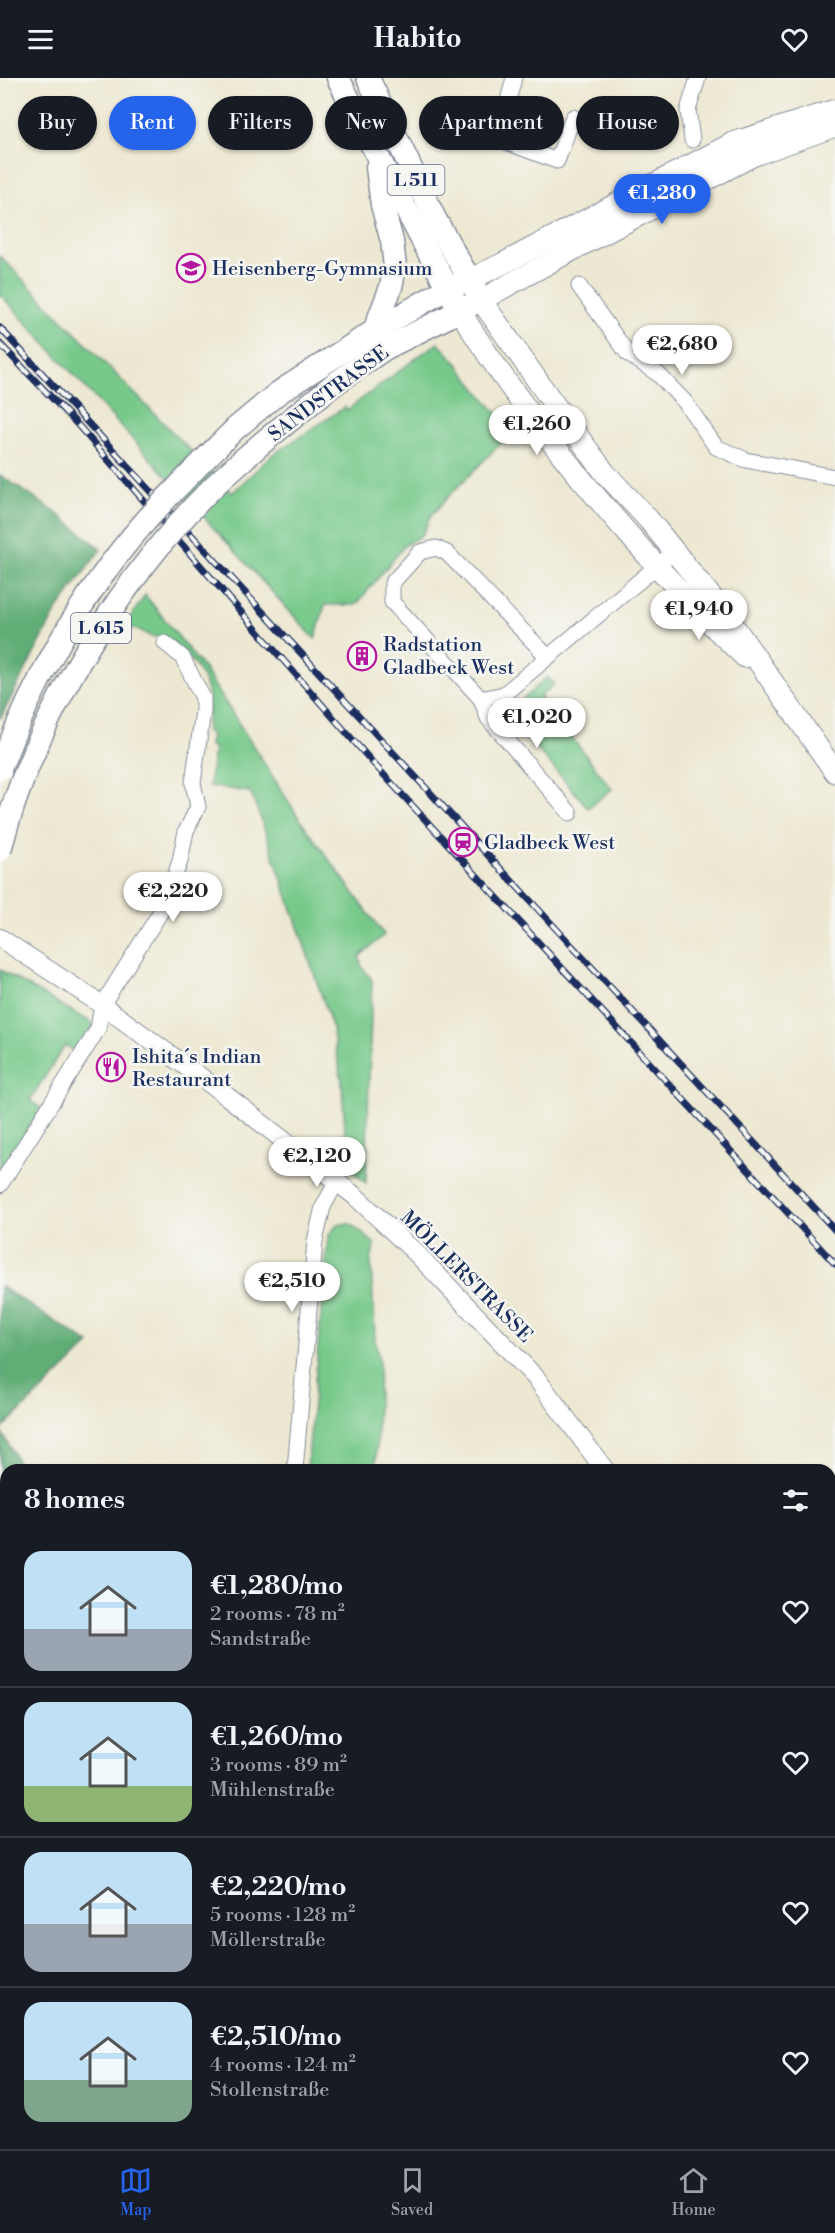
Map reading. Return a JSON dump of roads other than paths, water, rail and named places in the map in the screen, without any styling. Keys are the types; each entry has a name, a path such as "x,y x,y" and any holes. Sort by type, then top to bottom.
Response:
{"main road":[{"name":"L 511","path":"338,78 460,311 534,420 581,481 657,567 716,630 773,684"},
{"name":"L 511","path":"368,78 435,219 481,300 588,451 675,551 726,615 835,772"},
{"name":"SANDSTRASSE","path":"0,769 40,679 68,629 108,570 142,525 236,429 278,393 374,331 448,288 504,263 733,143 835,110"},
{"name":"SANDSTRASSE","path":"0,850 31,760 53,712 97,633 133,580 159,548 210,490 262,443 315,399 384,349 754,155 835,126"},
{"name":"L 511","path":"374,331 391,287 395,267 392,241 382,205 376,153"}],"street":[{"path":"514,78 498,139 557,161 573,117"},
{"path":"692,140 688,110 698,78"},
{"path":"579,286 628,354 658,374 685,402 716,447 746,460 835,477"},
{"path":"548,657 447,553 436,548 420,552 393,583 392,603 481,699 488,718 570,813"},
{"path":"481,699 504,694 675,551"},
{"path":"0,1185 98,1029 102,1005 160,913 176,876 186,831 198,807 193,783 203,698 182,657 165,643"},
{"name":"MÖLLERSTRASSE","path":"0,938 102,1005 228,1097 337,1181 418,1255 536,1378 600,1464"},
{"path":"296,1464 315,1241 323,1207 337,1181"}],"railway":[{"path":"0,328 835,1230"},
{"path":"0,344 76,423 373,763 835,1264"}],"place":[{"name":"Heisenberg-Gymnasium","path":"191,268"},
{"name":"Radstation Gladbeck West","path":"362,656"},
{"name":"Gladbeck West","path":"463,842"},
{"name":"Ishita´s Indian Restaurant","path":"111,1067"}]}
